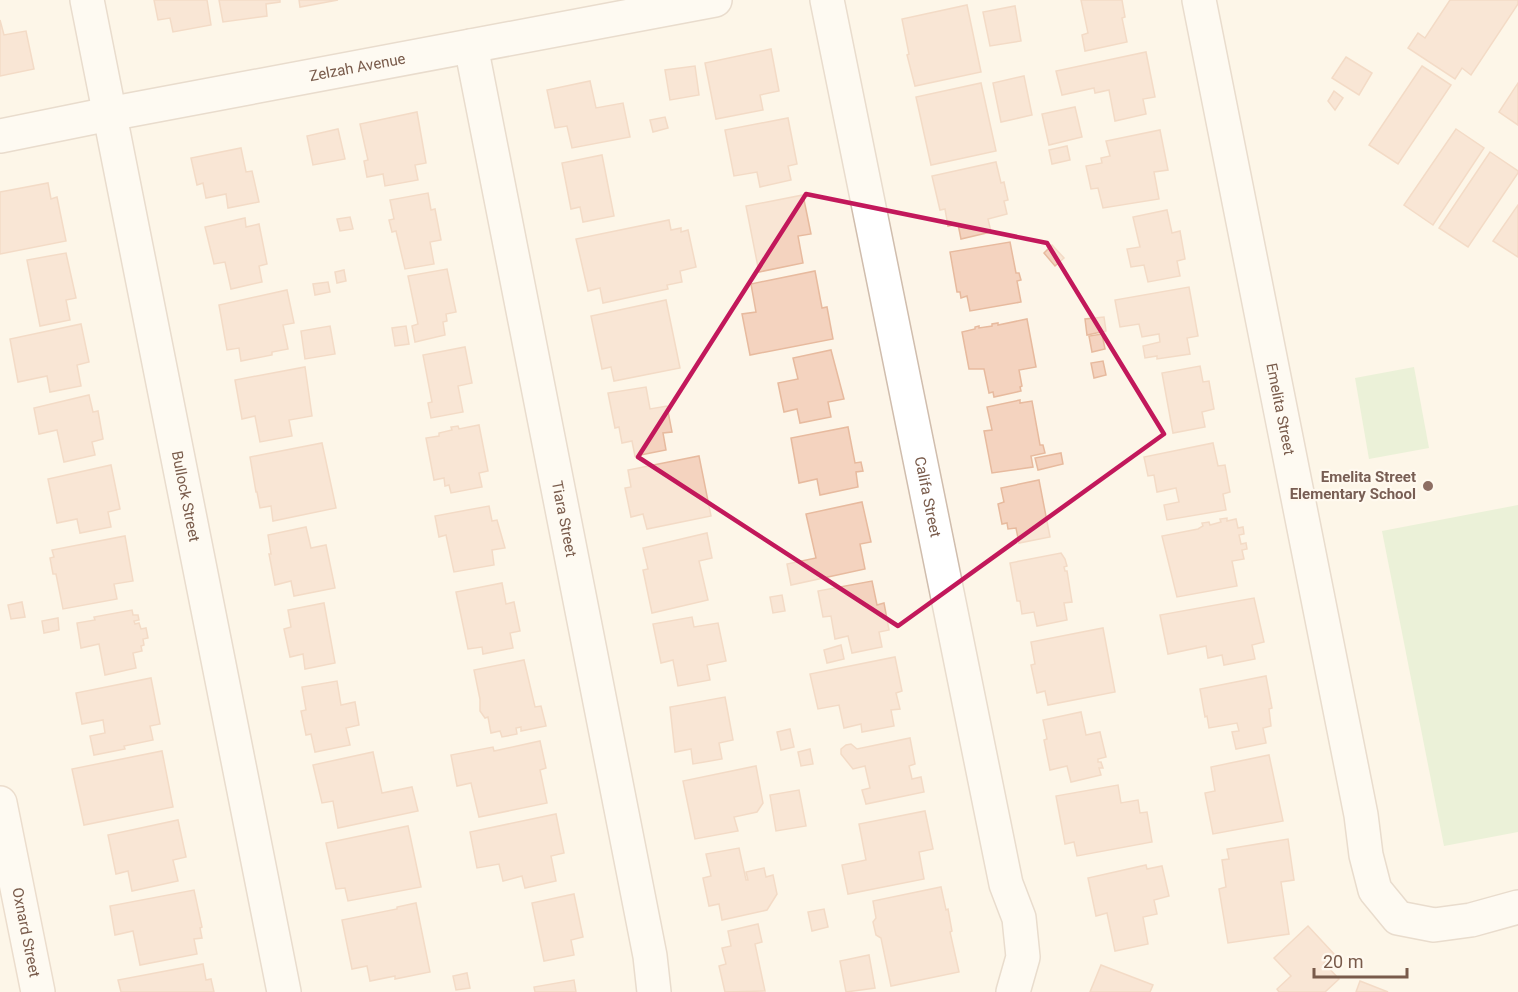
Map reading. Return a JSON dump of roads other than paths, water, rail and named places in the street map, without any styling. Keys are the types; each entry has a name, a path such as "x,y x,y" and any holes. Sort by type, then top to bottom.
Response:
{"street":[{"name":"Bullock Street","path":"87,0 284,992"},
{"name":"Zelzah Avenue","path":"0,136 715,0"},
{"name":"Califa Street","path":"827,0 1006,884 1019,918 1023,957 1013,992"},
{"name":"Emelita Street","path":"1199,0 1358,803 1366,855 1375,890 1398,918 1434,925 1472,920 1518,907"},
{"name":"Tiara Street","path":"471,46 648,945 654,992"},
{"name":"Oxnard Street","path":"0,803 38,992"}],"place":[{"name":"Emelita Street Elementary School","path":"1428,486"}]}
